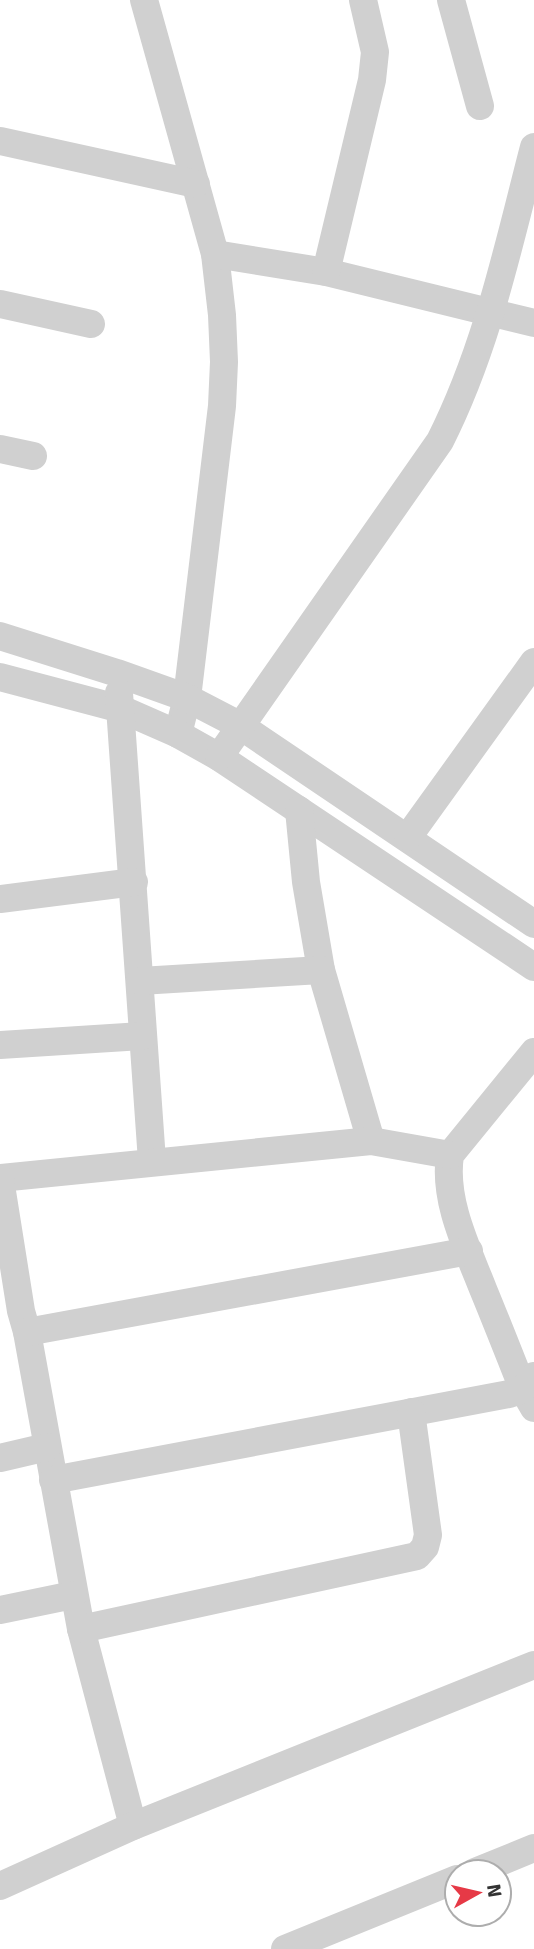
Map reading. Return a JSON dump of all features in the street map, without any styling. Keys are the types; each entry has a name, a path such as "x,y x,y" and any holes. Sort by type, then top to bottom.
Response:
{"street":[{"path":"142,0 215,254 222,315 222,406 187,698 178,734"},
{"path":"326,272 373,80 375,52 363,0"},
{"path":"451,0 480,106"},
{"path":"0,141 196,184"},
{"path":"219,757 440,441 461,400 491,313 534,147"},
{"path":"215,254 326,272 534,323"},
{"path":"0,304 91,324"},
{"path":"0,449 33,456"},
{"path":"0,636 187,698 239,725 534,924"},
{"path":"408,837 534,662"},
{"path":"117,673 152,1161"},
{"path":"0,677 121,709 178,734 219,757 534,967"},
{"path":"299,810 306,882 321,970 371,1141"},
{"path":"0,899 134,882"},
{"path":"140,981 321,970"},
{"path":"0,1045 142,1036"},
{"path":"53,1480 530,1391 468,1251 450,1193 447,1173 450,1155 534,1052"},
{"path":"133,1826 80,1629 47,1447 16,1319 0,1179 152,1161 371,1141 450,1155"},
{"path":"16,1319 468,1251"},
{"path":"80,1629 417,1556 425,1546 428,1535 411,1412"},
{"path":"0,1458 47,1447"},
{"path":"0,1610 73,1595"},
{"path":"0,1886 133,1826 534,1665"},
{"path":"509,1858 534,1848"},
{"path":"285,1949 443,1885"}]}
